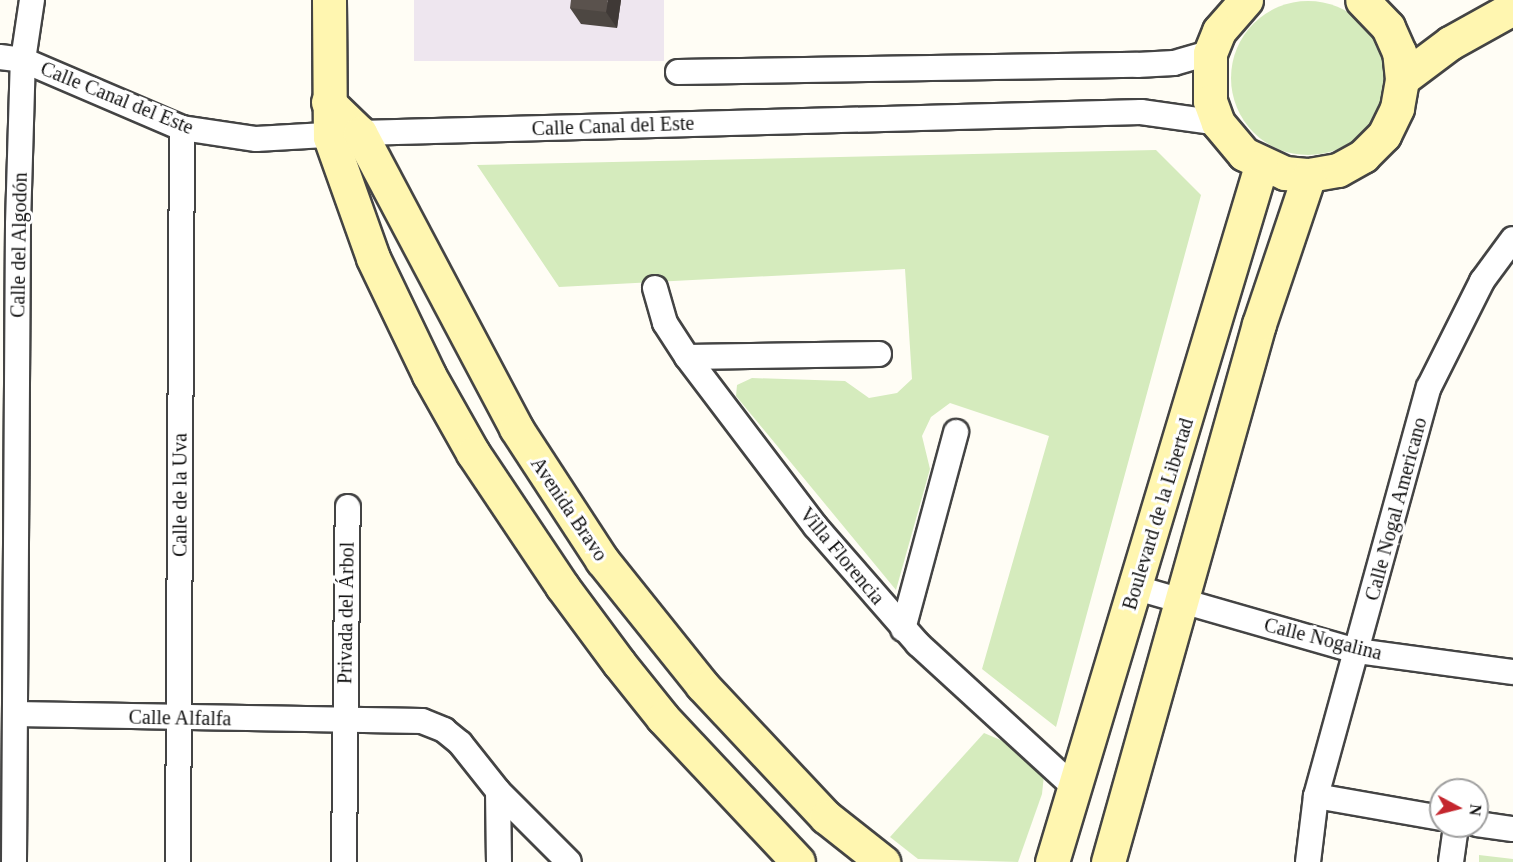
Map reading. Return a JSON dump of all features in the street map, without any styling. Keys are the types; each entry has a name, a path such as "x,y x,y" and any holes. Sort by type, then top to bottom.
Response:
{"main road":[{"name":"Avenida Bravo","path":"329,0 328,102 516,428 602,560 702,685 826,817 883,862"},
{"path":"1246,0 1219,31 1210,53 1207,77 1218,123 1237,147 1261,166 1285,174 1309,175 1338,170 1370,149 1384,135 1397,108 1402,80 1399,52 1374,2"},
{"path":"1402,80 1450,43 1513,8"},
{"name":"Avenida Bravo","path":"345,135 373,258 429,375 473,453 562,586 663,718 798,862"},
{"name":"Boulevard de la Libertad","path":"1052,862 1137,588 1261,166"},
{"path":"1108,862 1183,602 1259,324 1309,175"},
{"path":"473,453 516,428"},
{"path":"663,718 702,685"}],"street":[{"name":"Calle del Algodón","path":"14,862 15,714 7,555 12,58 32,0"},
{"path":"678,72 1137,66 1174,63 1210,53"},
{"name":"Calle Canal del Este","path":"12,58 182,128 256,139 1141,112 1218,123"},
{"name":"Calle de la Uva","path":"178,862 182,128"},
{"name":"Calle Nogal Americano","path":"1308,862 1316,796 1429,387 1482,281 1513,239"},
{"name":"Villa Florencia","path":"655,288 665,323 687,357 816,527 903,629 1075,788"},
{"path":"687,357 879,354"},
{"path":"903,629 956,432"},
{"name":"Privada del Árbol","path":"344,862 348,507"},
{"name":"Calle Nogalina","path":"1137,588 1357,651 1513,672"},
{"name":"Calle Alfalfa","path":"15,714 422,721 444,730 460,743 498,791 569,862"},
{"path":"498,791 499,862"},
{"path":"1316,796 1429,816"},
{"path":"1489,826 1513,829"},
{"path":"1451,862 1454,838"}],"shaded area":[{"path":"414,0 664,0 664,61 414,61"}],"green space":[{"path":"1308,1 1323,2 1338,7 1363,23 1379,48 1384,63 1384,93 1379,108 1363,133 1338,149 1323,154 1308,155 1293,154 1278,149 1253,133 1237,108 1232,93 1231,78 1232,63 1237,48 1253,23 1278,7 1293,2"},
{"path":"1156,150 1201,195 1056,727 982,669 1049,436 950,403 931,417 922,436 930,469 896,590 736,396 737,385 752,378 845,381 869,398 897,393 912,379 905,269 559,287 477,165"},
{"path":"984,733 1003,741 1044,775 1042,794 1018,862 918,859 890,837"},
{"path":"1479,855 1513,859 1513,862 1479,862"}],"building":[{"path":"571,0 608,0 606,12 570,8"}]}
